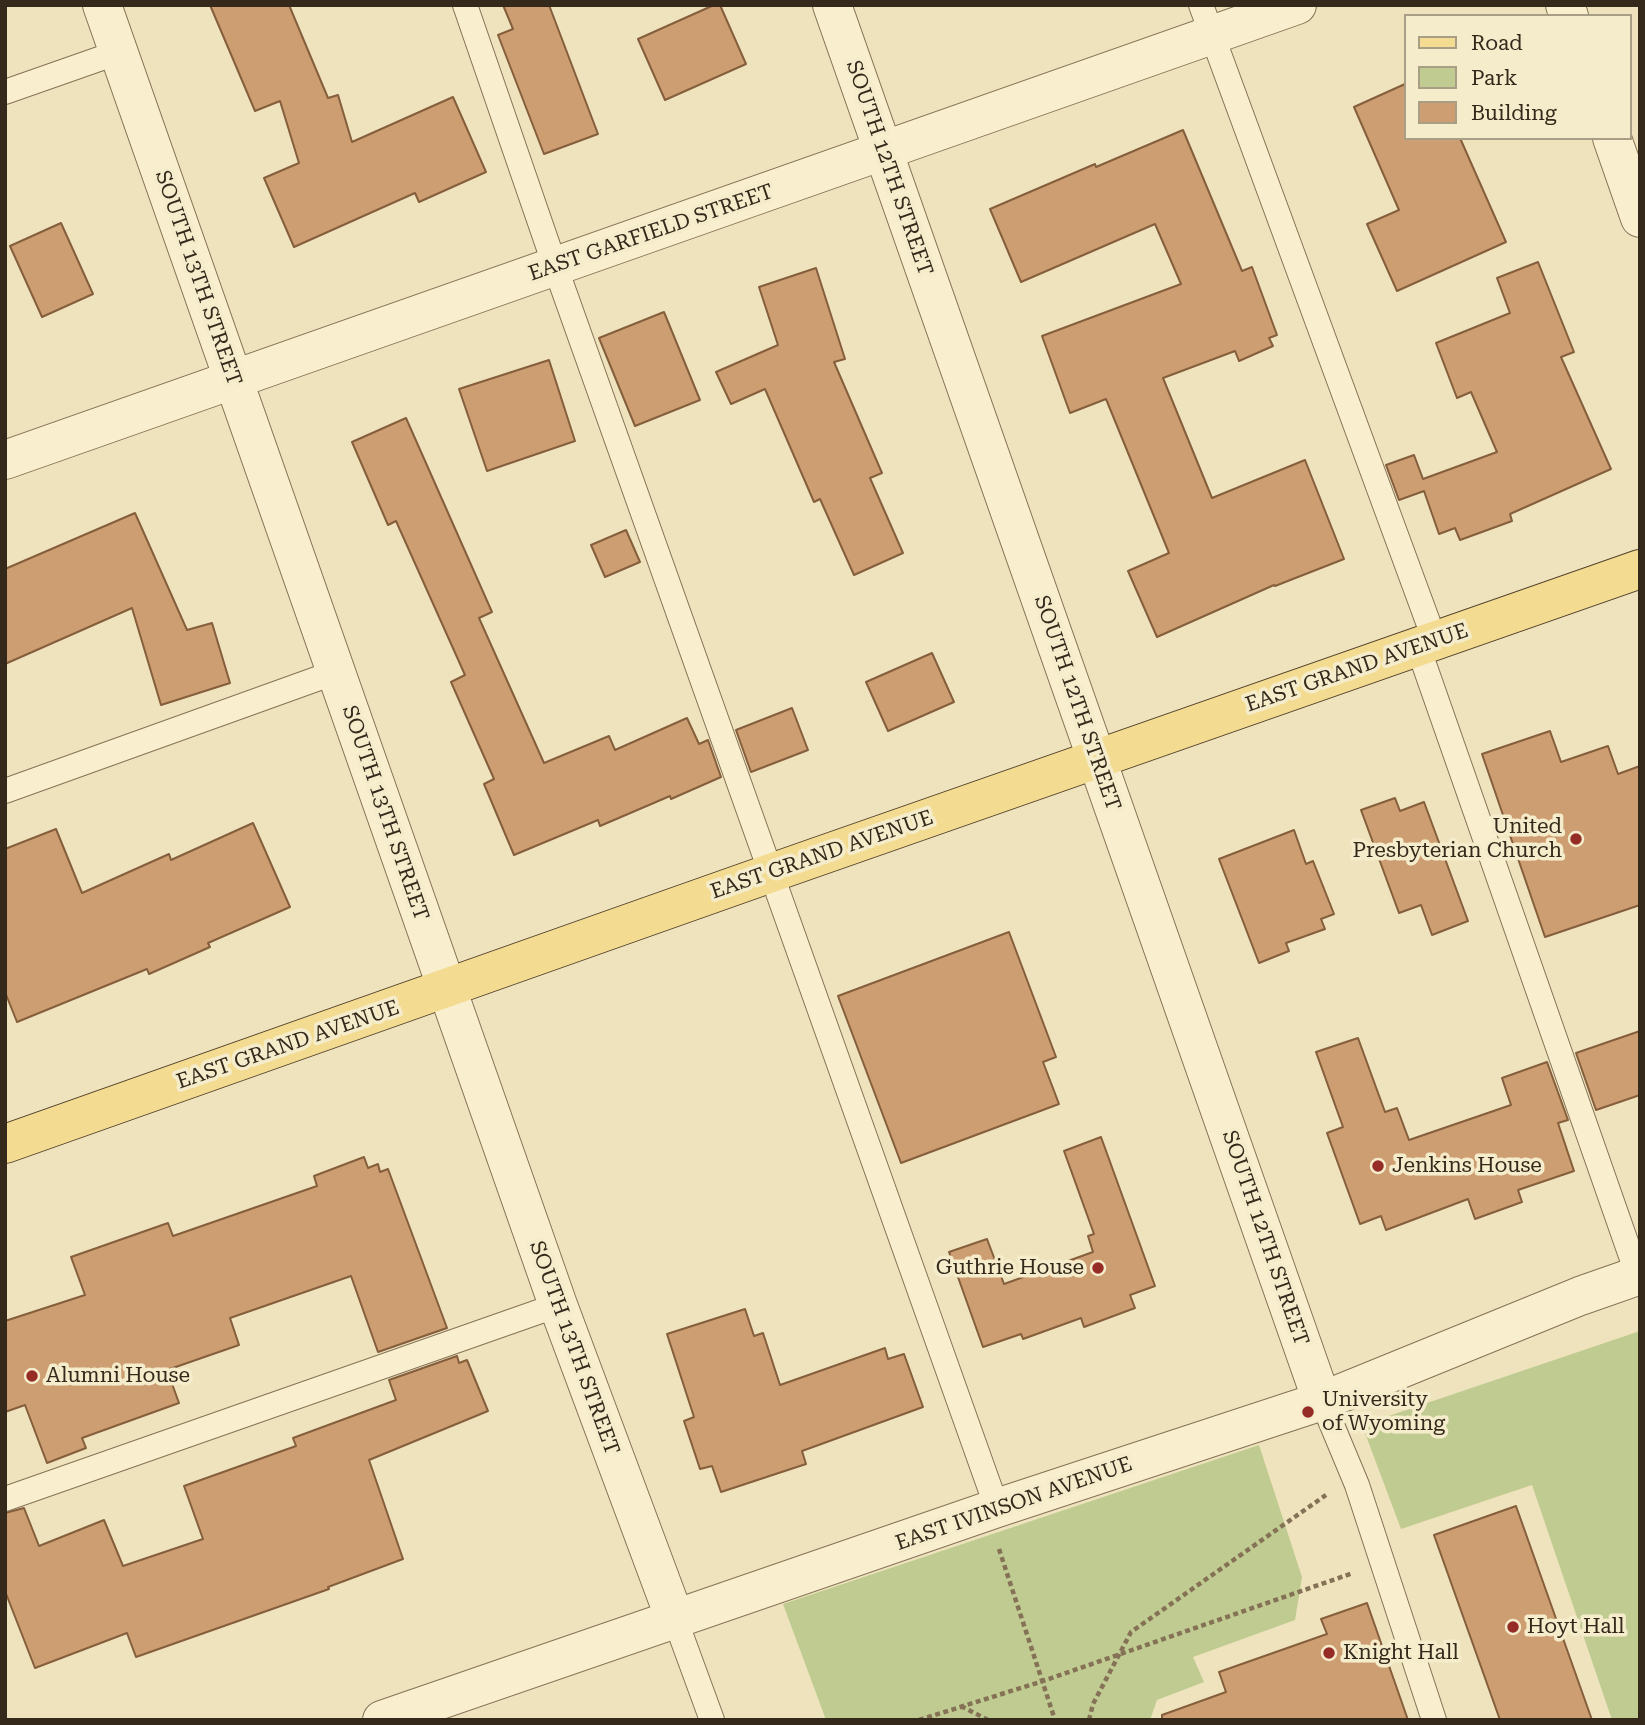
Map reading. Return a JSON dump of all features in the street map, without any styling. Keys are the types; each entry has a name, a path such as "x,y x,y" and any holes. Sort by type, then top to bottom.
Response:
{"main road":[{"name":"EAST GRAND AVENUE","path":"5,1144 1640,569"}],"street":[{"name":"SOUTH 13TH STREET","path":"102,5 558,1306 675,1619"},
{"name":"SOUTH 12TH STREET","path":"832,5 1322,1401"},
{"name":"EAST GARFIELD STREET","path":"5,460 883,151 1206,20 1297,5"},
{"path":"1613,140 1640,218"},
{"name":"EAST IVINSON AVENUE","path":"383,1720 992,1510 1322,1401 1567,1301 1639,1275"}],"lane":[{"path":"465,5 992,1510"},
{"path":"1206,20 1427,644 1639,1275"},
{"path":"5,92 119,52"},
{"path":"5,791 336,672"},
{"path":"5,1499 558,1306"},
{"path":"1322,1401 1357,1485 1434,1720"},
{"path":"675,1619 712,1720"}],"path":[{"path":"1090,1720 1093,1704 1131,1632 1322,1497 1357,1485"},
{"path":"992,1510 1055,1720"},
{"path":"919,1720 1042,1681 1383,1563"},
{"path":"961,1706 988,1720"}],"green space":[{"path":"1640,1331 1640,1720 1612,1720 1532,1485 1401,1529 1362,1425"},
{"path":"1259,1445 1302,1577 1295,1620 1193,1657 1204,1682 1157,1700 1150,1720 826,1720 783,1604"}],"building":[{"path":"210,5 289,5 328,98 338,95 352,142 453,97 486,172 419,202 415,193 294,247 264,178 299,163 280,101 255,111"},
{"path":"503,5 549,5 598,134 544,154 498,35 513,29"},
{"path":"714,5 720,5 746,64 665,100 638,39"},
{"path":"1404,84 1404,140 1461,140 1506,242 1397,291 1367,224 1399,210 1354,107"},
{"path":"1183,130 1242,271 1252,267 1277,335 1269,338 1273,346 1239,361 1235,351 1163,378 1212,498 1305,460 1344,559 1274,585 1157,637 1128,571 1169,553 1106,399 1070,413 1042,336 1181,284 1155,224 1021,282 990,209"},
{"path":"61,223 93,294 42,317 10,246"},
{"path":"1538,262 1574,352 1561,357 1611,469 1510,514 1512,521 1460,540 1455,528 1439,534 1424,491 1399,500 1386,465 1414,455 1423,479 1497,452 1471,392 1457,398 1436,343 1510,313 1497,278"},
{"path":"816,268 845,359 834,362 882,473 870,478 903,553 854,575 820,499 814,502 765,389 731,404 716,372 778,345 759,287"},
{"path":"664,312 700,400 635,426 599,338"},
{"path":"549,360 575,441 487,471 459,389"},
{"path":"406,418 492,612 479,618 544,763 609,736 615,750 687,718 699,744 708,740 721,777 600,826 598,820 514,855 484,784 494,779 451,682 465,675 396,521 388,525 352,442"},
{"path":"135,513 187,630 212,623 230,683 161,705 132,608 5,664 5,569"},
{"path":"626,530 640,562 605,577 591,545"},
{"path":"932,653 954,702 888,731 866,682"},
{"path":"792,708 808,750 751,772 736,730"},
{"name":"United Presbyterian Church","path":"1550,731 1561,762 1608,746 1618,774 1640,766 1640,905 1545,937 1482,754"},
{"path":"1395,798 1400,811 1424,802 1468,921 1432,935 1421,905 1399,913 1361,810"},
{"path":"253,823 290,907 208,943 210,947 149,974 147,969 17,1022 5,992 5,849 56,829 82,893 169,854 171,860"},
{"path":"1294,830 1306,864 1313,861 1334,914 1321,919 1325,929 1286,943 1289,951 1259,963 1219,859"},
{"path":"1009,932 1056,1057 1043,1062 1059,1104 901,1163 838,996"},
{"path":"1640,1031 1640,1095 1596,1110 1576,1053"},
{"path":"1358,1038 1385,1112 1397,1108 1409,1140 1511,1105 1502,1078 1547,1062 1568,1120 1558,1123 1574,1171 1518,1190 1522,1202 1475,1219 1468,1199 1386,1230 1381,1216 1360,1224 1327,1133 1343,1127 1316,1052"},
{"name":"Guthrie House","path":"1101,1137 1155,1286 1130,1295 1135,1308 1084,1327 1081,1318 1023,1339 1021,1334 983,1347 949,1252 987,1239 1004,1284 1093,1252 1088,1236 1094,1234 1064,1151"},
{"path":"364,1157 368,1168 378,1164 380,1172 388,1169 447,1328 378,1352 351,1276 230,1318 239,1345 167,1370 179,1403 82,1438 86,1448 47,1463 25,1405 5,1412 5,1321 85,1295 71,1257 168,1223 173,1236 317,1186 314,1176"},
{"path":"745,1309 754,1336 763,1333 780,1385 885,1348 888,1359 904,1354 923,1407 802,1451 806,1464 721,1492 712,1466 700,1469 684,1421 694,1417 667,1334"},
{"path":"457,1356 459,1363 467,1360 488,1411 369,1460 403,1559 328,1587 329,1589 136,1657 127,1633 35,1668 5,1591 5,1513 24,1508 39,1546 104,1520 123,1566 203,1539 184,1486 296,1446 293,1438 396,1400 389,1380"},
{"name":"Hoyt Hall","path":"1516,1506 1592,1720 1500,1720 1434,1535"},
{"name":"Knight Hall","path":"1367,1603 1408,1720 1162,1720 1162,1715 1226,1692 1219,1672 1327,1634 1321,1619"}],"place":[{"name":"United Presbyterian Church","path":"1576,839"},
{"name":"Jenkins House","path":"1378,1166"},
{"name":"Guthrie House","path":"1098,1268"},
{"name":"Alumni House","path":"32,1376"},
{"name":"University of Wyoming","path":"1308,1412"},
{"name":"Hoyt Hall","path":"1513,1627"},
{"name":"Knight Hall","path":"1329,1653"}]}
